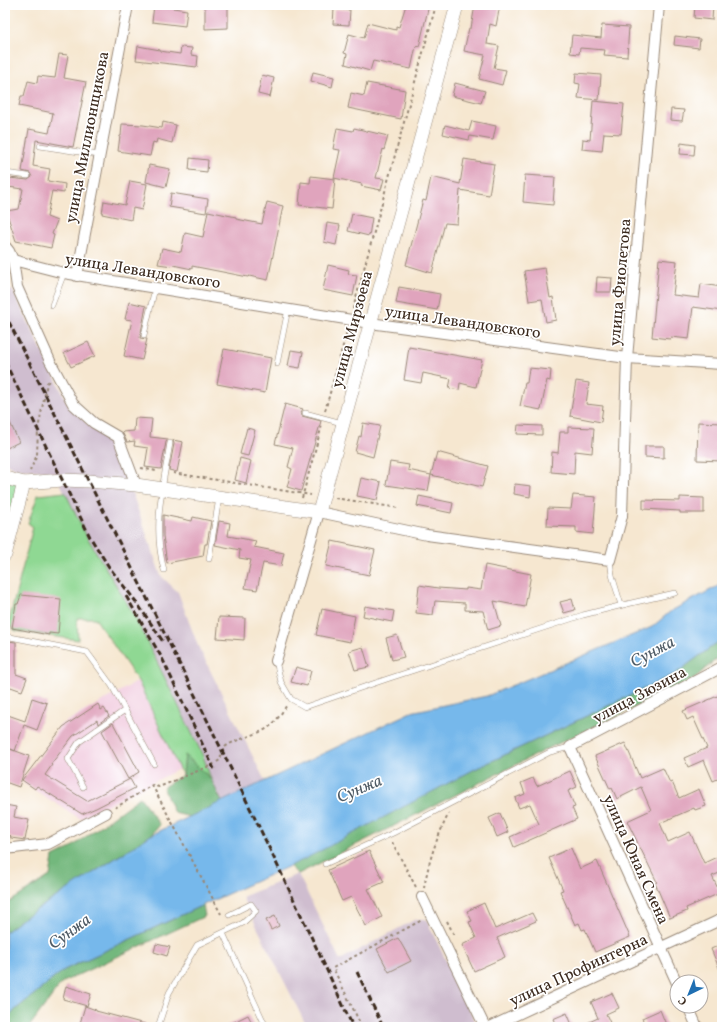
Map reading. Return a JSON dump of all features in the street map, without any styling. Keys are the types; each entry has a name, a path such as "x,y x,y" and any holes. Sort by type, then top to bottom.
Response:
{"street":[{"name":"улица Миллионщикова","path":"76,276 128,5"},
{"name":"улица Мирзоева","path":"276,661 319,512 457,5"},
{"name":"улица Фиолетова","path":"610,560 622,516 627,358 659,5"},
{"path":"5,246 13,260 17,287 50,361 74,404 94,423 118,437 136,486"},
{"name":"улица Левандовского","path":"13,260 76,276 370,323 627,358 722,364"},
{"path":"5,478 24,483 63,480 88,481 163,489 319,512 426,535 610,560"},
{"path":"5,555 24,483"},
{"name":"улица Зюзина","path":"570,746 722,667"},
{"name":"улица Юная Смена","path":"570,746 673,974"},
{"path":"5,849 48,844 106,813"},
{"path":"422,897 485,1027"},
{"name":"улица Профинтерна","path":"490,1027 722,919"},
{"path":"691,1014 697,1027"}],"lane":[{"path":"40,146 99,155"},
{"path":"5,173 28,176"},
{"path":"52,305 64,273"},
{"path":"144,335 155,288"},
{"path":"277,364 288,309"},
{"path":"304,414 343,423"},
{"path":"164,570 159,554 158,511 170,443"},
{"path":"209,559 219,498"},
{"path":"610,560 612,575 621,605"},
{"path":"276,661 281,682 291,699 305,707 387,678 583,615 675,593"},
{"path":"5,636 87,652 112,686 154,764"},
{"path":"84,787 68,759 79,742 125,710"},
{"path":"326,864 456,801 550,752 570,746"},
{"path":"158,1027 169,992 197,945 243,924 256,911 251,904 229,915"},
{"path":"223,933 266,1027"}],"path":[{"path":"300,509 350,319 436,5"},
{"path":"37,455 38,429 47,383"},
{"path":"129,466 399,508"},
{"path":"106,813 152,785 159,786 212,765 220,760 222,751 225,747 261,732 271,726 291,699"},
{"path":"152,785 214,904"},
{"path":"422,897 429,863 438,834 456,801"},
{"path":"388,835 422,897"},
{"path":"362,1027 333,968 431,916"}],"shaded area":[{"path":"5,287 13,291 70,408 96,431 114,441 161,576 178,592 198,646 265,781 222,802 211,779 203,756 134,615 87,537 55,473 15,468 5,463"},
{"path":"138,681 179,769 81,819 23,783 60,725"},
{"path":"298,874 340,960 416,919 426,919 478,1027 307,1027 242,897"}],"green space":[{"path":"5,478 24,483 5,555"},
{"path":"65,492 87,537 134,615 203,756 211,779 185,755 183,775 138,681 95,618 77,618 78,640 16,631 8,625 33,527 28,523 38,495"},
{"path":"722,639 722,654 696,677 672,690 551,747 298,874 289,866 475,769 675,674"},
{"path":"185,755 211,779 222,802 191,817 174,813 163,787 183,775"},
{"path":"140,797 160,825 151,835 5,932 5,905 50,876 53,857 69,849"},
{"path":"203,905 205,916 67,980 60,985 29,1027 5,1027 5,1021 16,1009 64,970"}],"water":[{"name":"Сунжа","path":"722,584 722,639 675,674 475,769 303,860 64,970 16,1009 5,1021 5,932 151,835 411,712 487,696 652,627 671,611"}],"building":[{"path":"154,5 173,5 173,8 187,10 185,26 152,22"},
{"path":"406,5 429,5 419,47 416,46 411,69 373,61 370,71 345,64 347,54 344,53 349,34 364,38 368,23 396,30 396,26 399,27"},
{"path":"475,5 500,5 496,26 490,24 487,44 499,46 494,68 506,70 502,85 479,79 485,55 464,51 469,28 471,28"},
{"path":"695,5 713,5 712,20 694,18"},
{"path":"205,6 228,6 228,28 205,29"},
{"path":"334,9 350,10 349,25 333,24"},
{"path":"602,25 629,27 627,57 604,55 605,50 580,48 579,54 570,53 572,35 601,38"},
{"path":"675,36 700,39 699,48 674,45"},
{"path":"138,46 180,54 181,47 192,48 191,55 198,56 197,67 136,60"},
{"path":"59,54 68,55 64,78 86,82 73,147 36,140 33,166 50,169 48,181 65,184 64,193 52,191 47,217 57,221 52,234 54,235 51,248 16,241 6,211 19,209 23,189 8,187 9,178 28,180 32,177 30,173 22,171 29,129 49,133 53,113 19,106 21,96 24,96 28,81 37,83 38,76 55,78"},
{"path":"313,72 334,77 332,87 311,81"},
{"path":"576,73 601,75 599,100 578,98 580,84 575,83"},
{"path":"262,75 274,78 270,97 258,94"},
{"path":"367,83 405,90 401,119 348,108 351,93 364,96"},
{"path":"455,83 485,91 481,103 452,96"},
{"path":"593,101 624,104 621,134 604,133 602,151 582,149 583,139 590,140"},
{"path":"671,109 684,110 682,121 670,120"},
{"path":"472,121 496,126 493,140 470,136 469,140 443,134 445,125 469,131"},
{"path":"163,122 176,125 172,143 157,139 156,143 153,142 150,156 118,151 122,124 162,128"},
{"path":"337,128 353,131 354,128 388,136 384,150 383,149 376,178 384,179 381,190 334,178 340,150 333,149"},
{"path":"681,143 695,145 694,155 680,154"},
{"path":"190,158 208,160 207,172 189,170"},
{"path":"464,159 494,164 489,195 460,190 457,224 445,223 432,273 406,265 423,200 426,201 431,177 460,184"},
{"path":"149,165 170,169 166,187 146,182"},
{"path":"525,175 555,177 553,205 523,202"},
{"path":"311,176 335,179 332,209 299,205 301,182 310,183"},
{"path":"130,181 147,184 142,210 133,208 131,220 102,214 104,201 125,205"},
{"path":"171,193 208,199 206,213 169,207"},
{"path":"267,202 283,206 268,280 192,266 192,269 158,264 162,248 181,252 185,233 203,237 208,211 236,217 236,219 262,224"},
{"path":"352,214 372,218 369,236 348,231"},
{"path":"327,223 340,225 336,245 324,242"},
{"path":"659,259 677,261 673,295 699,298 701,284 722,287 722,311 693,307 689,339 652,337"},
{"path":"328,265 349,270 348,274 357,275 353,296 323,290"},
{"path":"545,268 550,298 553,297 556,320 546,322 542,299 529,301 524,271"},
{"path":"597,277 612,278 611,292 596,292"},
{"path":"399,287 440,294 437,310 396,303"},
{"path":"129,302 146,306 140,338 147,339 142,360 124,356 132,320 125,319"},
{"path":"88,342 95,356 71,367 64,353"},
{"path":"409,347 482,360 476,387 460,383 459,390 449,388 451,379 423,373 421,383 404,380"},
{"path":"224,349 271,358 265,393 217,384"},
{"path":"291,350 303,352 300,368 288,366"},
{"path":"529,368 551,370 550,381 547,380 541,410 520,406 525,383 527,383"},
{"path":"576,381 589,383 586,404 603,406 601,422 570,416"},
{"path":"285,404 303,409 301,412 302,416 321,421 301,491 287,487 292,469 288,467 293,448 275,444"},
{"path":"5,412 19,442 5,449"},
{"path":"135,418 152,419 150,437 168,439 166,442 161,469 145,467 148,448 134,446 135,441 127,442 122,432 134,431"},
{"path":"698,422 722,423 722,461 697,460"},
{"path":"363,423 380,426 373,457 355,452 359,436 361,437"},
{"path":"518,425 542,426 542,435 517,434"},
{"path":"568,427 594,428 592,453 575,451 574,474 551,472 552,452 558,453 560,432 568,432"},
{"path":"247,428 255,430 248,456 240,454"},
{"path":"173,440 183,442 177,472 169,470 174,444"},
{"path":"645,446 664,446 664,458 645,457"},
{"path":"437,452 488,466 482,487 431,475"},
{"path":"240,458 251,461 246,483 235,480"},
{"path":"390,462 409,465 408,470 431,475 428,491 386,485"},
{"path":"361,478 381,482 377,500 357,496"},
{"path":"515,484 531,486 530,497 514,494"},
{"path":"573,495 596,497 593,534 576,532 576,527 547,526 548,508 571,509"},
{"path":"419,496 453,503 451,513 417,506"},
{"path":"680,497 704,498 704,513 680,513 680,511 643,509 643,500 680,501"},
{"path":"163,515 192,521 193,517 211,521 207,544 205,544 203,556 167,563 163,536"},
{"path":"219,521 230,523 228,536 256,541 254,547 284,553 281,566 263,563 257,590 245,588 251,560 239,558 240,550 215,545"},
{"path":"332,541 375,550 369,575 326,566"},
{"path":"485,565 531,574 525,607 494,601 501,626 488,630 483,611 465,610 465,603 435,601 433,615 416,613 419,585 438,588 466,590 466,588 481,590"},
{"path":"21,595 61,599 58,634 49,633 49,635 12,628 16,604 18,604"},
{"path":"572,599 575,610 564,613 560,602"},
{"path":"365,606 394,611 392,622 363,616"},
{"path":"322,609 355,616 350,642 316,635"},
{"path":"219,617 245,618 244,640 217,638"},
{"path":"397,635 404,657 392,660 386,638"},
{"path":"8,641 16,642 16,674 27,678 22,691 5,685"},
{"path":"363,647 369,667 355,670 349,651"},
{"path":"296,667 311,671 307,686 291,682"},
{"path":"722,694 722,777 713,781 704,760 688,767 684,758 707,748 693,717 687,720 683,711"},
{"path":"32,698 47,703 37,730 24,725 15,751 5,747 5,714 25,721"},
{"path":"98,704 101,710 104,708 109,716 98,724 97,720 73,736 51,764 52,765 45,775 87,801 130,779 135,788 82,814 37,786 35,789 22,780 63,727"},
{"path":"113,723 139,772 128,779 102,731"},
{"path":"625,743 640,778 663,768 670,783 672,782 679,798 699,789 706,806 695,810 694,808 660,823 668,842 690,832 704,863 719,856 722,863 722,872 712,876 720,893 686,908 687,911 670,918 655,883 657,882 627,821 651,810 641,787 617,799 612,788 610,789 595,756"},
{"path":"8,748 29,756 19,787 5,782 5,758"},
{"path":"570,771 577,787 568,791 575,807 572,808 577,819 514,847 510,837 539,824 530,804 519,808 515,798 525,794 521,783 533,778 537,786"},
{"path":"5,805 16,807 14,817 29,820 25,840 11,838 10,835 9,840 5,839"},
{"path":"500,813 508,832 497,837 489,818"},
{"path":"571,848 580,869 597,861 630,937 595,952 585,929 582,930 579,923 575,925 560,891 563,890 549,858"},
{"path":"369,851 384,882 368,889 382,917 366,926 351,897 342,901 328,870"},
{"path":"484,903 495,929 532,913 536,921 497,938 505,957 474,971 462,945 476,938 469,922 472,921 467,911"},
{"path":"275,916 279,926 271,930 266,920"},
{"path":"398,938 411,961 389,972 377,949"},
{"path":"156,944 170,947 167,956 154,952"},
{"path":"722,944 722,975 711,949"},
{"path":"66,986 91,994 87,1006 63,999"},
{"path":"612,993 619,1008 606,1014 612,1027 578,1027 598,1018 591,1002"},
{"path":"85,1006 96,1011 145,1024 144,1027 79,1027"},
{"path":"660,1010 667,1027 646,1027 642,1018"},
{"path":"567,1013 573,1027 557,1027 553,1019"},
{"path":"248,1015 254,1027 224,1027"}],"railway":[{"path":"5,314 226,758 353,1027"},
{"path":"5,362 90,537 109,567 137,603 164,643"},
{"path":"126,596 162,658 214,769"},
{"path":"357,972 383,1027"}]}
